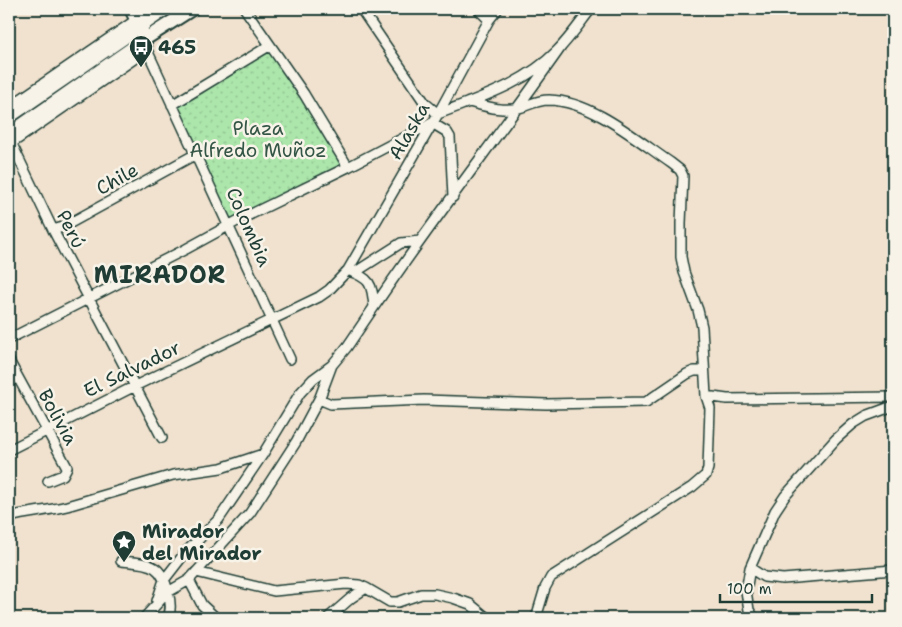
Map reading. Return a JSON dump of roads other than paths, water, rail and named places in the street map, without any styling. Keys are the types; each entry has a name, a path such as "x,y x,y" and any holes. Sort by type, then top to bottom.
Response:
{"street":[{"path":"9,107 136,18 152,9"},
{"path":"9,117 136,18 166,9"},
{"path":"9,140 146,45 192,9"},
{"path":"245,9 304,94 348,167"},
{"path":"362,9 425,103 438,114 470,102 528,75 561,47"},
{"path":"478,9 489,20"},
{"name":"Alaska","path":"351,271 489,20 498,9"},
{"path":"156,604 164,580 185,553 219,519 263,454 300,393 313,379 332,365 347,347 420,241 519,108 561,47 591,9"},
{"path":"136,18 146,45"},
{"name":"Colombia","path":"146,45 270,320 290,359"},
{"path":"172,106 269,46"},
{"path":"470,102 501,109 519,108 536,101 548,100 569,103 588,110 614,124 680,170 683,176 682,257 684,272 700,319 706,396 710,408 711,422 706,475 692,487 551,578 545,588 536,618"},
{"path":"9,339 432,123 447,132 450,137 453,197"},
{"name":"Perú","path":"9,140 53,230 162,438"},
{"name":"Chile","path":"53,230 63,227 196,154"},
{"path":"351,271 401,243 420,241"},
{"path":"351,271 364,277 369,282 373,292 374,306"},
{"name":"El Salvador","path":"9,450 135,386 319,297 351,271"},
{"name":"Bolivia","path":"9,361 67,467 64,475 48,481"},
{"path":"144,618 168,592 189,580 250,513 296,442 319,399 332,365"},
{"path":"319,399 331,404 424,400 546,404 646,402 687,374 694,371 704,371"},
{"path":"706,396 727,399 893,397"},
{"path":"754,618 749,610 746,591 750,568 775,511 784,496 836,438 866,416 893,406"},
{"path":"9,517 67,506 173,475 221,468 263,454"},
{"path":"121,561 155,568 162,574 171,608 167,618"},
{"path":"750,568 764,577 783,580 893,570"},
{"path":"196,572 274,591 346,584 358,585 390,602 398,602 421,594 435,594 470,604 487,618"},
{"path":"189,580 202,605 216,618"},
{"path":"328,618 366,588"}],"place":[{"name":"465","path":"141,68"},
{"name":"Mirador del Mirador","path":"124,563"}],"district":[{"name":"MIRADOR","path":"160,275"}],"park label":[{"name":"Plaza Alfredo Muñoz","path":"258,139"}]}
